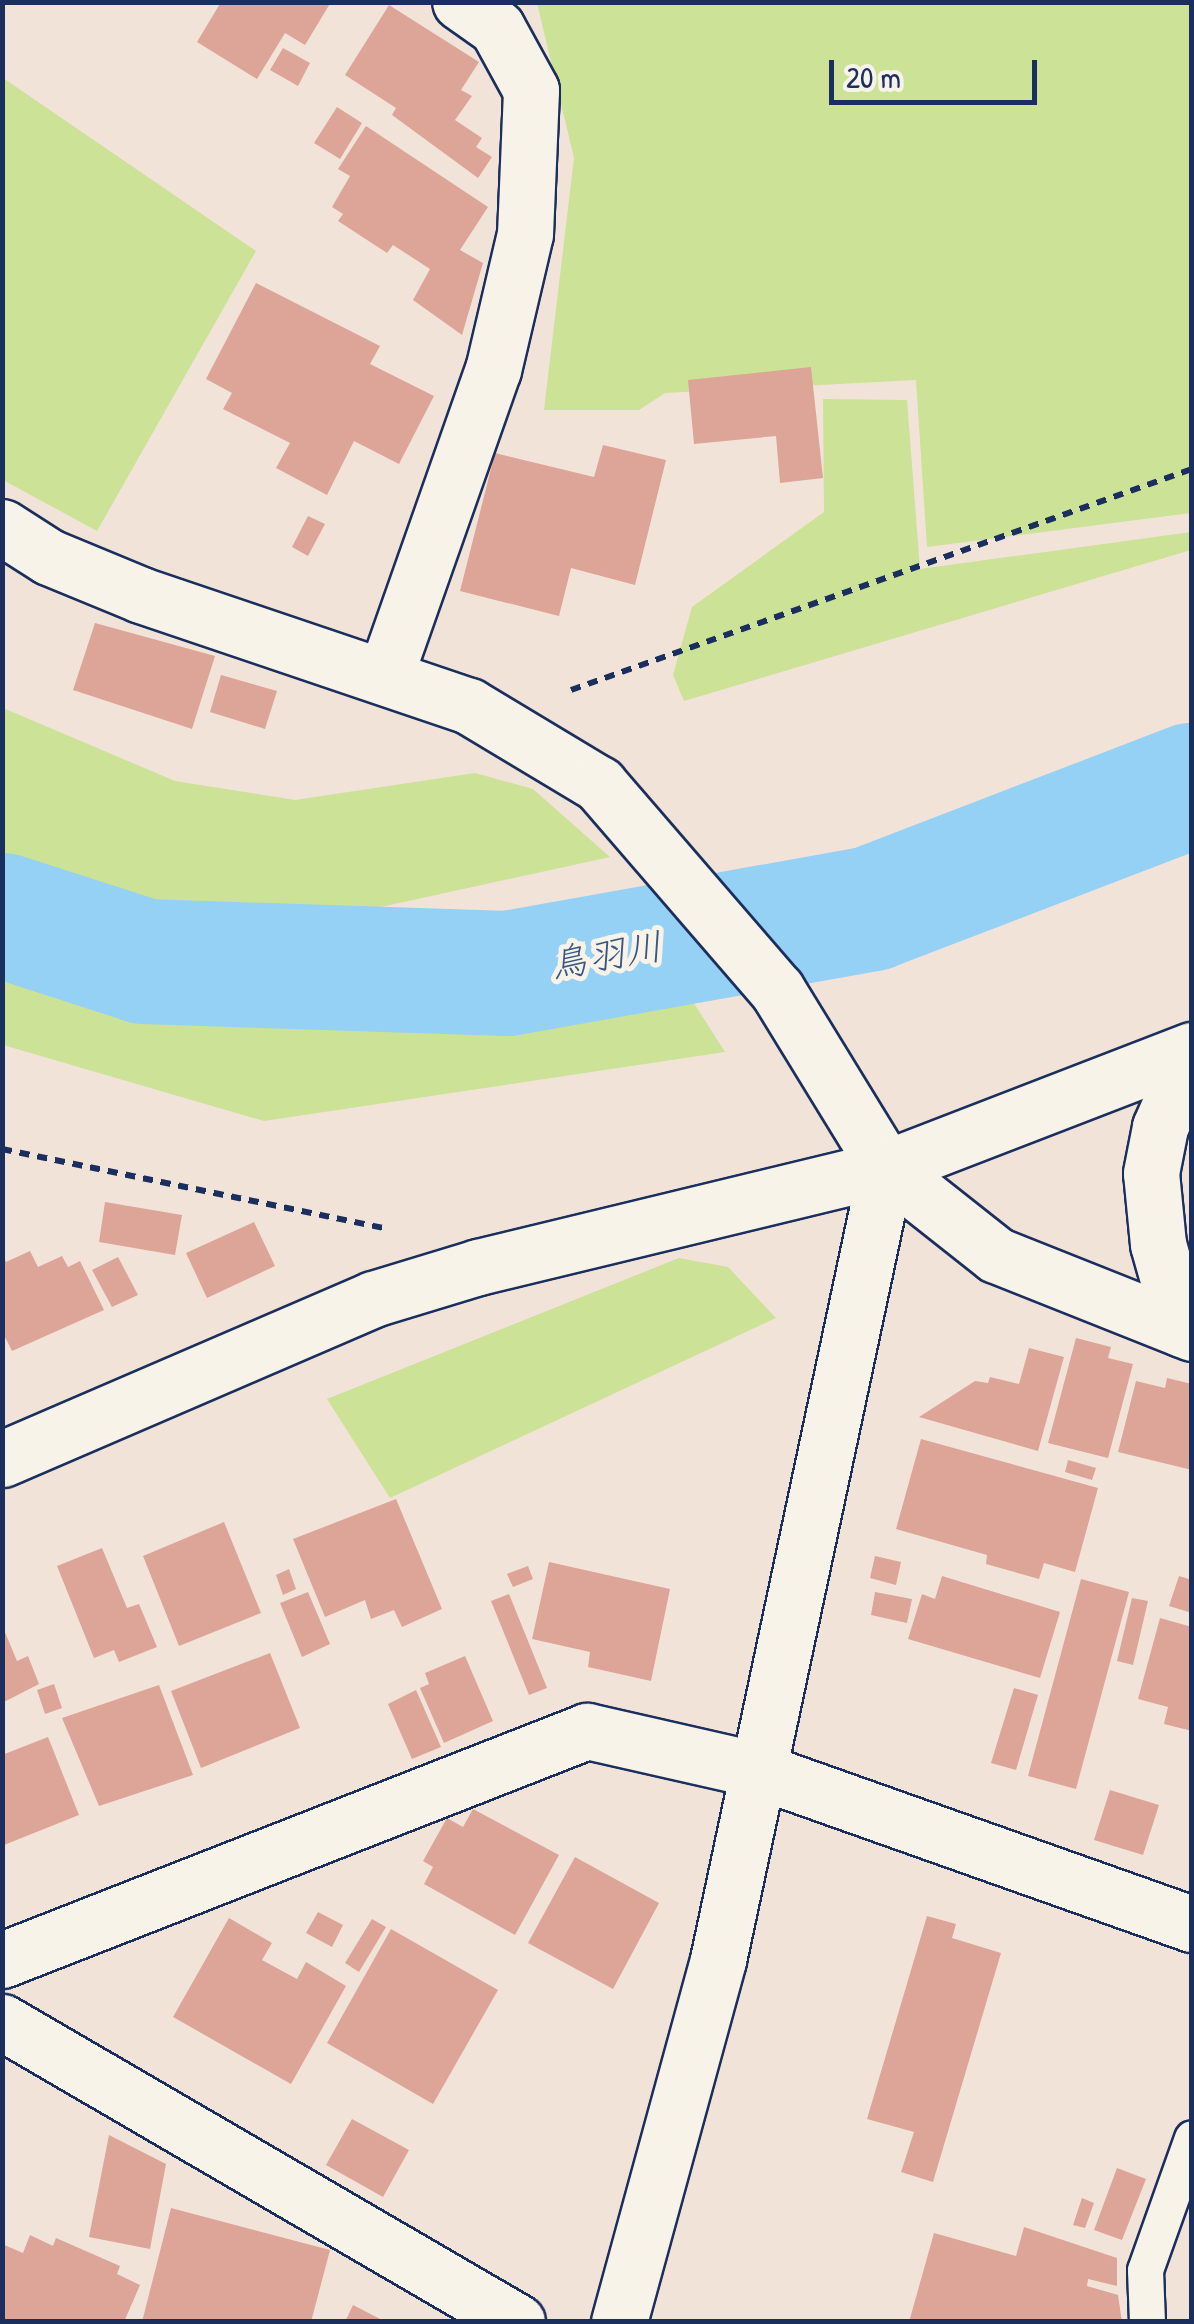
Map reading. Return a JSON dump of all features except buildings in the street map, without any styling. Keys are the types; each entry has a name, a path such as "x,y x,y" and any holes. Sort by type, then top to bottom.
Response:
{"street":[{"path":"385,676 493,370 525,234 531,90 496,28 460,2"},
{"path":"2,527 48,557 142,595 385,676 495,724 599,784 777,990 834,1076 886,1168 996,1255 1187,1331"},
{"path":"2,1459 373,1299 478,1266 886,1168 1192,1052"},
{"path":"1187,1331 1158,1244 1151,1174 1160,1127 1192,1052"},
{"path":"619,2322 718,1960 754,1769 886,1168"},
{"path":"2,1960 587,1731 754,1769 1192,1924"},
{"path":"2,2022 517,2322"}],"lane":[{"path":"1147,2322 1145,2270 1192,2138"}],"path":[{"path":"495,724 1192,469"},
{"path":"2,1148 388,1230"}],"green space":[{"path":"537,3 1191,3 1191,513 927,547 916,380 665,393 639,410 544,410 574,158"},
{"path":"3,78 256,251 97,531 3,480"},
{"path":"823,399 907,400 920,569 1191,532 1191,550 684,701 673,675 692,607 824,512"},
{"path":"3,708 175,781 295,800 475,773 533,789 610,857 326,919 109,900 3,858"},
{"path":"2,971 88,1006 681,983 725,1052 264,1121 3,1045"},
{"path":"679,1258 728,1267 776,1318 390,1498 327,1399"}],"waterway":[{"name":"鳥羽川","path":"2,915 144,961 507,973 871,908 1192,785"}]}
